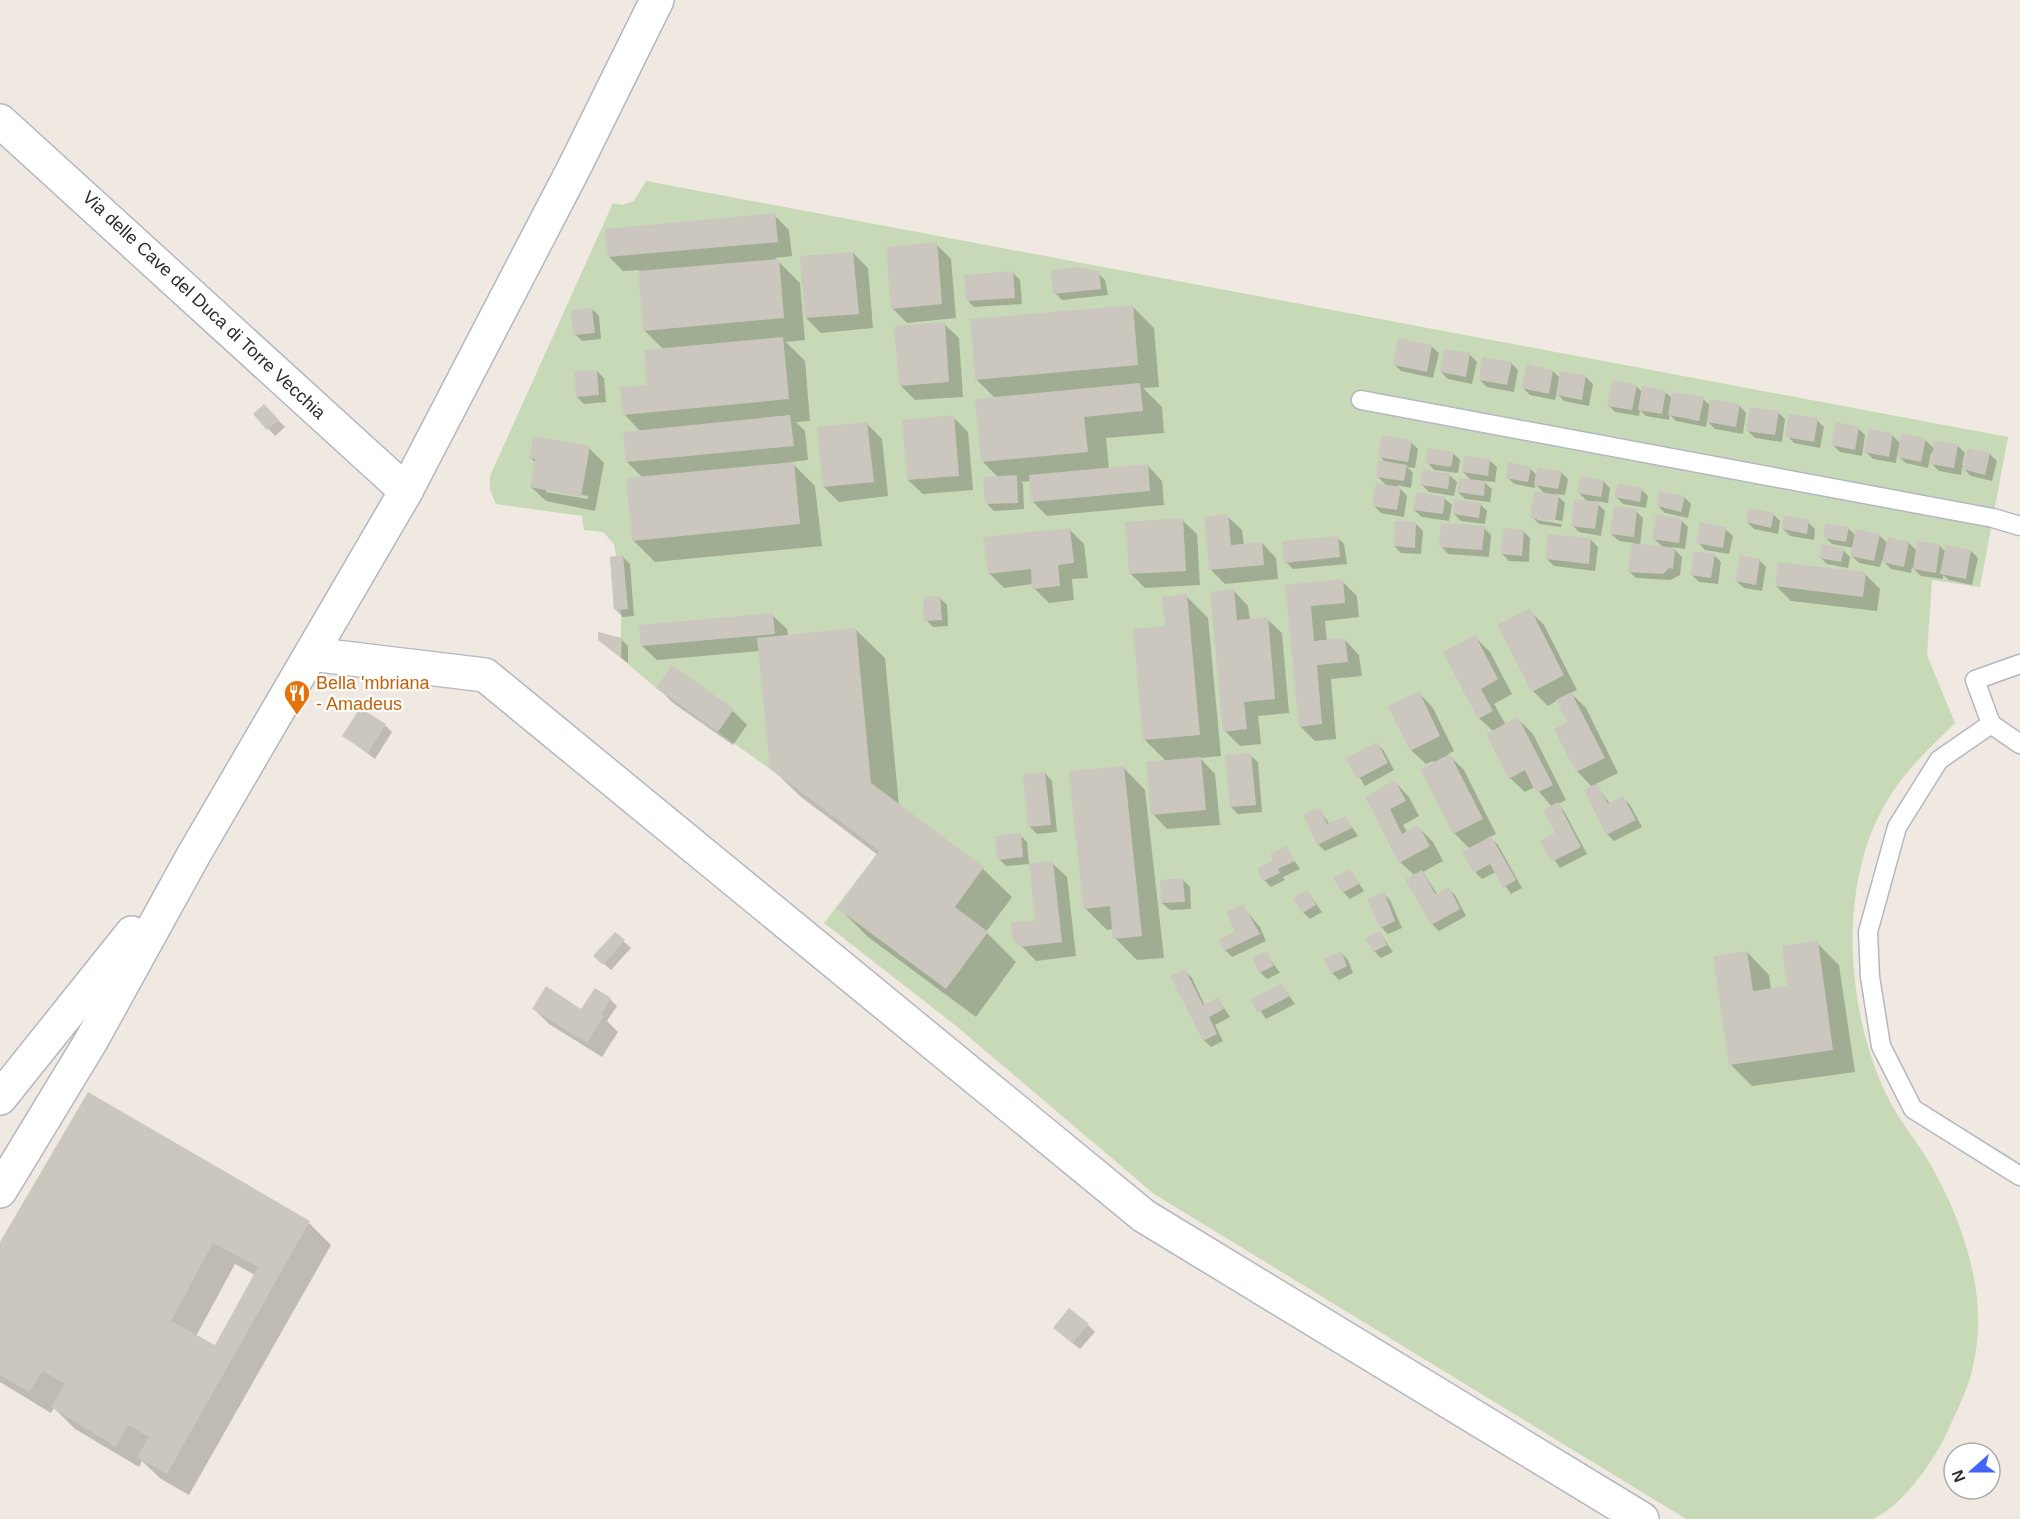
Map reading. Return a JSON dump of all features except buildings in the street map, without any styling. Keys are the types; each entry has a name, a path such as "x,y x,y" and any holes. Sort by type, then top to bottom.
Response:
{"street":[{"path":"0,1191 91,1041 193,856 406,491 575,166 657,0"},
{"name":"Via delle Cave del Duca di Torre Vecchia","path":"0,121 406,491"},
{"path":"311,654 485,675 1144,1216 1642,1519"},
{"path":"0,1098 193,856"}],"lane":[{"path":"1360,400 1982,516 2020,526"},
{"path":"2020,664 1975,680 1991,724 2020,744"},
{"path":"1991,724 1939,760 1897,827 1868,932 1870,977 1881,1046 1913,1109 2020,1176"}],"green space":[{"path":"646,181 2008,437 1980,587 1932,580 1927,655 1955,723 1910,769 1887,801 1871,834 1860,870 1854,908 1853,947 1856,986 1862,1024 1873,1060 1891,1104 1921,1149 1945,1192 1966,1245 1977,1300 1978,1328 1975,1356 1968,1384 1937,1452 1908,1492 1873,1519 1686,1519 1154,1194 955,1025 824,923 879,851 770,769 656,688 621,658 621,610 614,610 610,557 616,556 614,544 603,532 584,530 582,516 496,504 490,490 490,476 613,203 622,205 634,201"}],"place":[{"name":"Bella 'mbriana - Amadeus","path":"297,716"}]}
